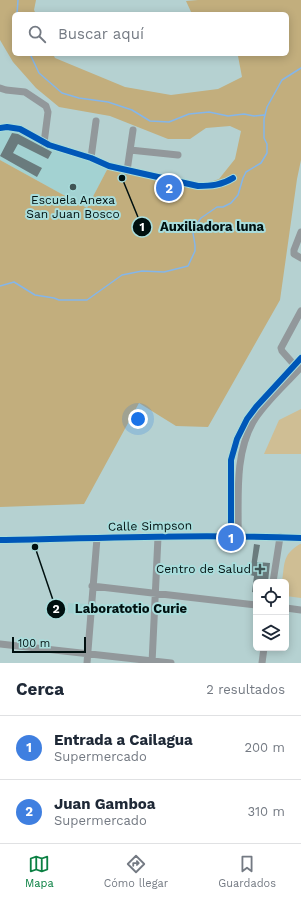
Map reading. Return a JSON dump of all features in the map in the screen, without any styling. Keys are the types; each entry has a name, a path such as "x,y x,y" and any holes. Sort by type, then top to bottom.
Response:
{"street":[{"path":"0,88 25,92 46,106 48,112 44,142"},
{"path":"91,158 96,121"},
{"path":"0,128 7,127 20,129 44,142 91,158 109,166 127,171 198,186 212,186 233,178"},
{"path":"127,171 133,130"},
{"path":"130,150 178,155"},
{"path":"301,232 294,250 294,254 301,258"},
{"path":"298,367 282,351 281,348 301,311"},
{"path":"234,536 242,451 253,422 298,367 301,358"},
{"path":"234,536 231,482 232,460 236,439 256,407 298,367"},
{"path":"231,482 239,482"},
{"name":"Calle Simpson","path":"0,540 234,536 301,538"},
{"path":"152,662 158,537"},
{"path":"273,579 280,537"},
{"path":"87,663 97,538"},
{"path":"92,586 253,605"},
{"path":"289,608 301,610"},
{"path":"0,644 171,663"},
{"path":"262,663 264,651"}],"shaded area":[{"path":"0,0 36,0 35,12 12,12 12,56 54,56 55,58 125,87 171,95 218,89 242,77 238,56 289,56 289,12 191,12 186,1 301,0 301,160 280,300 208,427 176,426 139,403 84,504 0,507 0,160 87,208 109,166 198,186 219,179 235,159 241,131 230,126 206,128 190,139 168,139 110,116 59,107 36,88 13,62 0,40"},
{"name":"Escuela Anexa San Juan Bosco","path":"7,127 109,166 87,208 0,160 0,128"},
{"path":"301,409 301,454 264,454 279,420"},
{"path":"301,544 301,598 289,596 289,579 282,579 285,560 294,548"},
{"path":"68,603 87,604 86,615 68,613"}],"building":[{"path":"12,133 18,134 52,152 48,159 18,144 13,153 42,168 37,177 0,156"},
{"name":"Centro de Salud","path":"254,544 260,545 257,562 270,563 268,579 254,579 254,576 250,575"}],"waterway":[{"path":"17,12 18,0"},
{"path":"31,56 39,73 62,93 79,98 108,102 132,110 150,121 169,122 189,114 209,112 228,116 244,114 254,116 264,115"},
{"path":"0,286 14,282 35,295 59,300 87,300 122,275 142,271 164,272 188,266 195,251 193,233 194,228 201,218 217,207 223,207 231,203 238,195 246,172 261,163 267,153 267,144 264,138 264,119 267,107 282,80 301,68"}],"cycle path":[{"path":"0,128 7,127 20,129 49,145 91,158 109,166 198,186 216,185 233,178"},
{"path":"231,536 231,460 237,439 247,419 256,407 301,358"},
{"path":"0,540 188,536 301,538"}],"place":[{"name":"Auxiliadora luna","path":"122,178"},
{"name":"Escuela Anexa San Juan Bosco","path":"73,187"},
{"name":"Juan Gamboa","path":"169,188"},
{"name":"Entrada a Cailagua","path":"231,538"},
{"name":"Laboratotio Curie","path":"35,547"},
{"name":"Centro de Salud","path":"260,569"}]}
